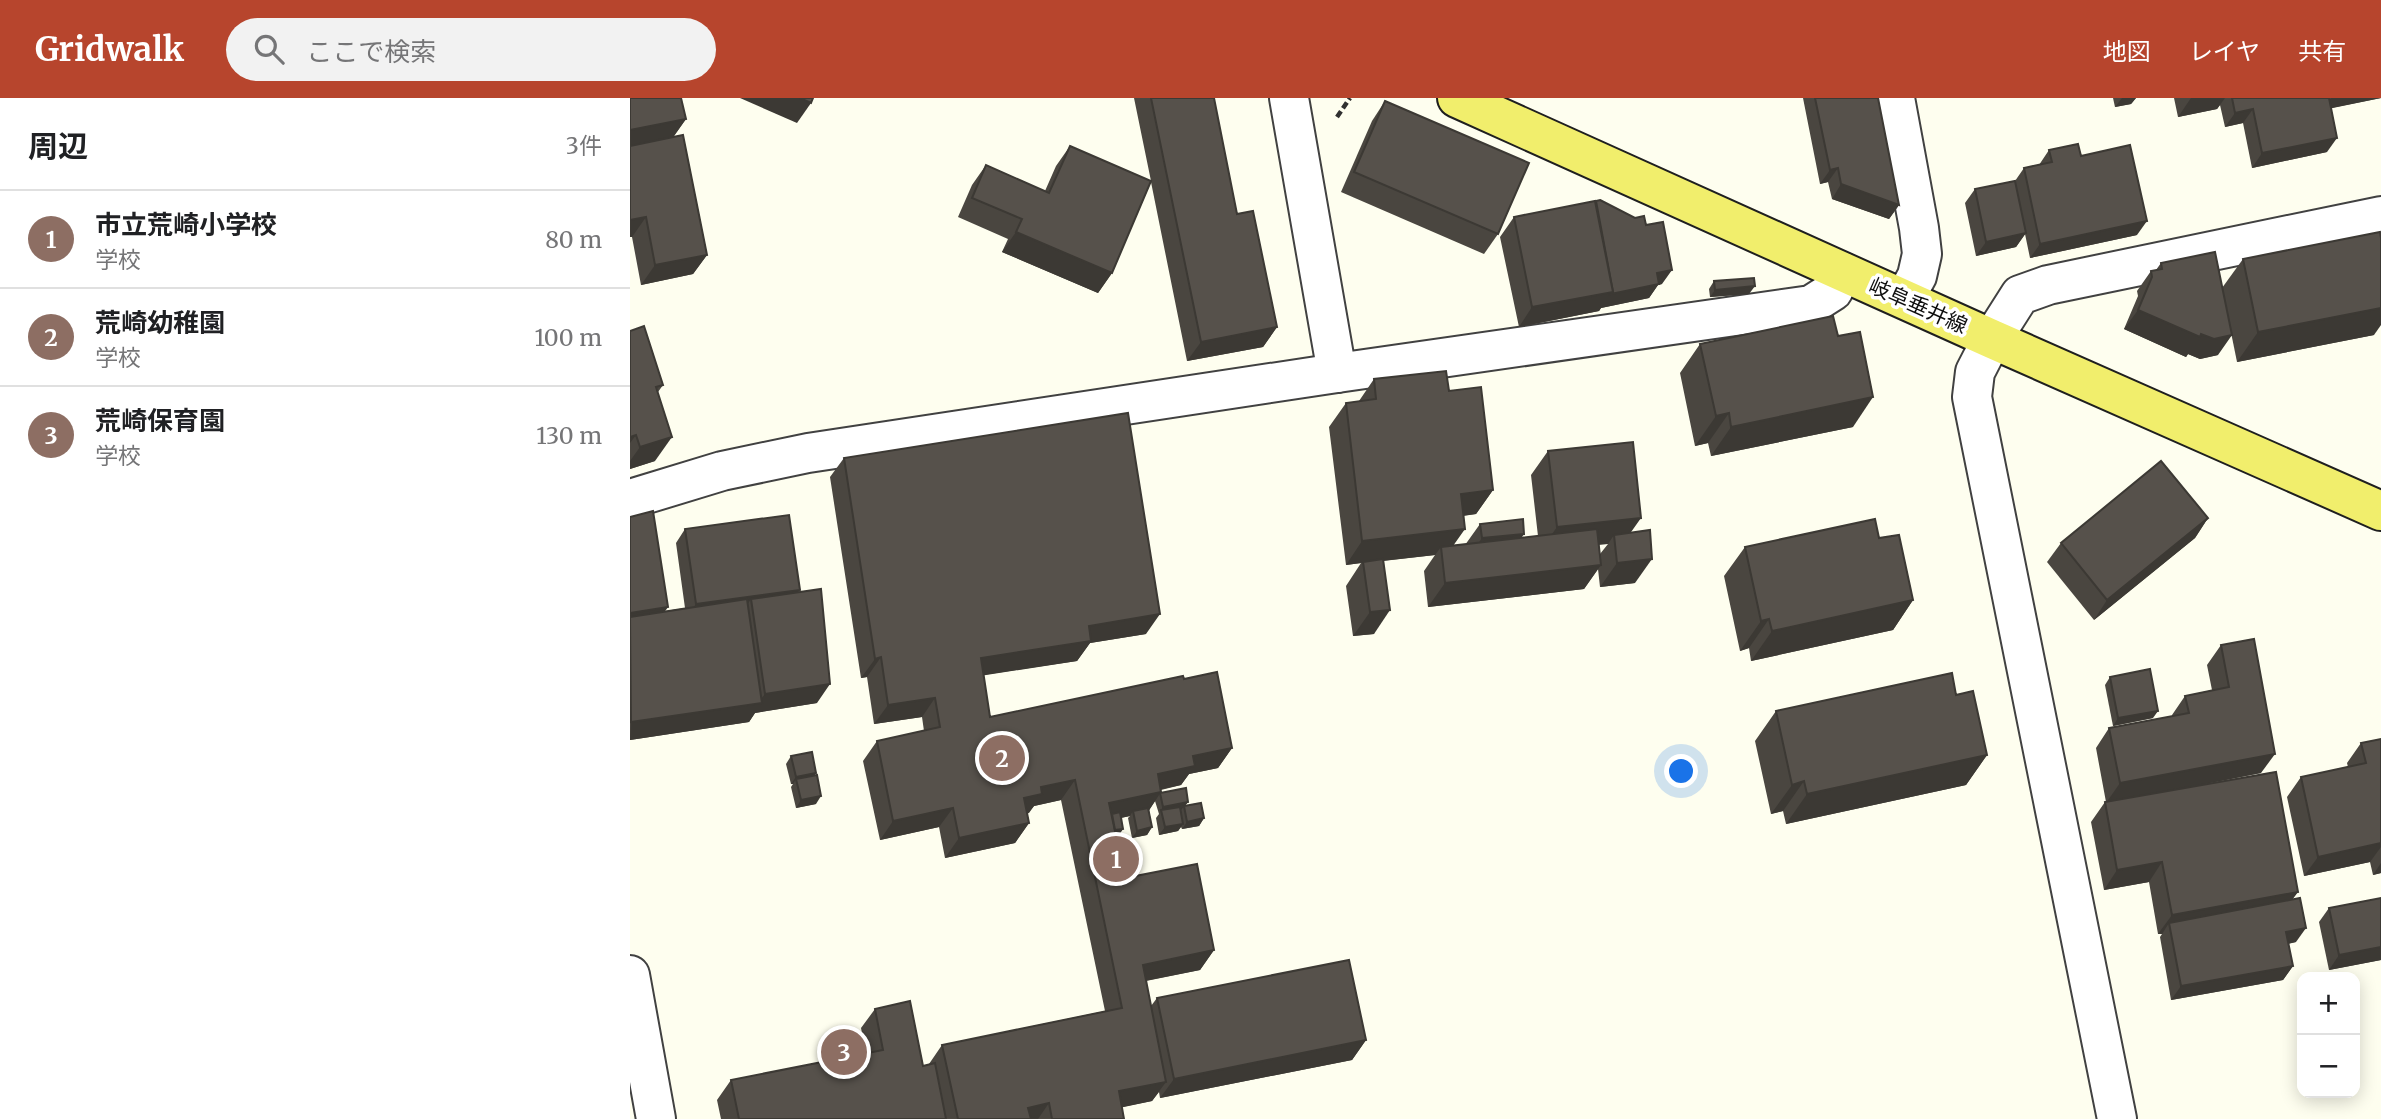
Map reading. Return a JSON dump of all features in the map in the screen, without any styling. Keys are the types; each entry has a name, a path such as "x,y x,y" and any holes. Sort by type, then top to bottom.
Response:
{"main road":[{"name":"岐阜垂井線","path":"1457,98 2381,511"}],"street":[{"path":"1289,98 1337,373"},
{"path":"1895,98 1922,254 1917,276 1905,299"},
{"path":"2117,1119 1972,397 1975,372 2020,295 2048,285 2381,216"},
{"path":"630,499 722,471 808,453 1811,305 1833,291 1842,272"},
{"path":"630,975 656,1119"}],"building":[{"path":"630,98 681,98 686,119 630,130"},
{"path":"800,98 813,98 811,103"},
{"path":"1151,98 1214,98 1237,214 1253,211 1277,327 1201,342"},
{"path":"1815,98 1878,98 1899,205 1841,184 1838,168 1830,170"},
{"path":"2232,98 2329,98 2337,138 2262,153 2253,109 2235,113"},
{"path":"1385,101 1529,163 1498,234 1354,172"},
{"path":"683,135 707,255 655,265 646,217 630,220 630,146"},
{"path":"2078,144 2081,156 2130,145 2147,221 2040,244 2024,168 2052,162 2049,150"},
{"path":"1070,146 1151,181 1112,273 1016,232 1022,219 972,198 986,165 1049,193"},
{"path":"2015,181 2026,233 1986,242 1975,189"},
{"path":"1600,200 1635,218 1644,216 1646,225 1663,222 1672,270 1657,273 1659,284 1611,294 1613,292 1596,201"},
{"path":"1595,201 1613,292 1532,307 1514,217"},
{"path":"2380,232 2381,308 2258,332 2243,259"},
{"path":"2215,252 2232,335 2214,339 2201,334 2200,337 2138,310 2152,277 2151,271 2162,269 2161,263"},
{"path":"1754,278 1755,286 1715,290 1714,281"},
{"path":"1833,316 1838,336 1860,332 1873,397 1731,427 1729,413 1716,416 1700,344"},
{"path":"644,326 663,385 656,387 672,437 640,447 636,435 630,437 630,331"},
{"path":"1446,371 1449,391 1481,387 1493,490 1461,494 1465,529 1362,541 1346,403 1376,399 1374,379"},
{"path":"1128,413 1160,614 1089,626 1091,641 981,658 990,717 1183,676 1184,679 1217,672 1232,748 1193,756 1195,766 1158,774 1161,792 1109,803 1125,878 1197,864 1214,950 1143,965 1166,1082 1119,1091 1124,1119 1052,1119 1049,1103 1028,1108 1031,1119 958,1119 942,1045 1122,1008 1075,780 1041,787 1042,794 1024,798 1029,823 959,838 953,808 893,821 877,741 940,727 935,698 888,705 881,657 875,659 844,458"},
{"path":"1633,442 1641,518 1557,527 1548,451"},
{"path":"2161,461 2208,518 2107,600 2061,543"},
{"path":"653,511 668,607 630,613 630,517"},
{"path":"789,515 800,590 696,604 685,529"},
{"path":"1523,519 1524,534 1482,538 1480,524"},
{"path":"1875,519 1879,538 1899,535 1913,600 1772,631 1769,619 1761,621 1745,547"},
{"path":"1597,529 1601,565 1445,583 1441,547"},
{"path":"1650,530 1652,559 1617,563 1614,535"},
{"path":"1383,559 1390,610 1370,612 1363,562"},
{"path":"821,589 830,684 765,694 751,599"},
{"path":"747,599 762,703 631,722 630,617"},
{"path":"2254,639 2275,754 2120,783 2109,728 2189,713 2185,696 2229,687 2221,645"},
{"path":"2150,669 2158,711 2118,718 2110,677"},
{"path":"1952,673 1956,695 1973,691 1987,755 1807,794 1804,781 1792,785 1776,711"},
{"path":"2381,739 2381,843 2318,857 2301,777 2366,763 2361,743"},
{"path":"812,752 816,773 796,777 791,756"},
{"path":"2276,772 2298,892 2172,915 2162,862 2117,870 2105,802"},
{"path":"817,775 821,796 801,800 796,779"},
{"path":"1186,788 1188,802 1163,807 1160,793"},
{"path":"1201,803 1204,818 1187,822 1184,806"},
{"path":"1180,807 1183,824 1165,827 1161,810"},
{"path":"1148,808 1152,827 1137,831 1133,811"},
{"path":"1120,812 1123,829 1115,830 1112,814"},
{"path":"2300,898 2306,928 2286,932 2293,966 2181,986 2169,923"},
{"path":"2381,898 2381,947 2339,955 2329,908"},
{"path":"1349,960 1366,1040 1174,1079 1157,998"},
{"path":"910,1001 923,1066 935,1063 946,1119 739,1119 731,1080 883,1050 875,1009"}],"place":[{"name":"荒崎幼稚園","path":"1002,758"},
{"name":"市立荒崎小学校","path":"1116,859"},
{"name":"荒崎保育園","path":"844,1052"}]}
